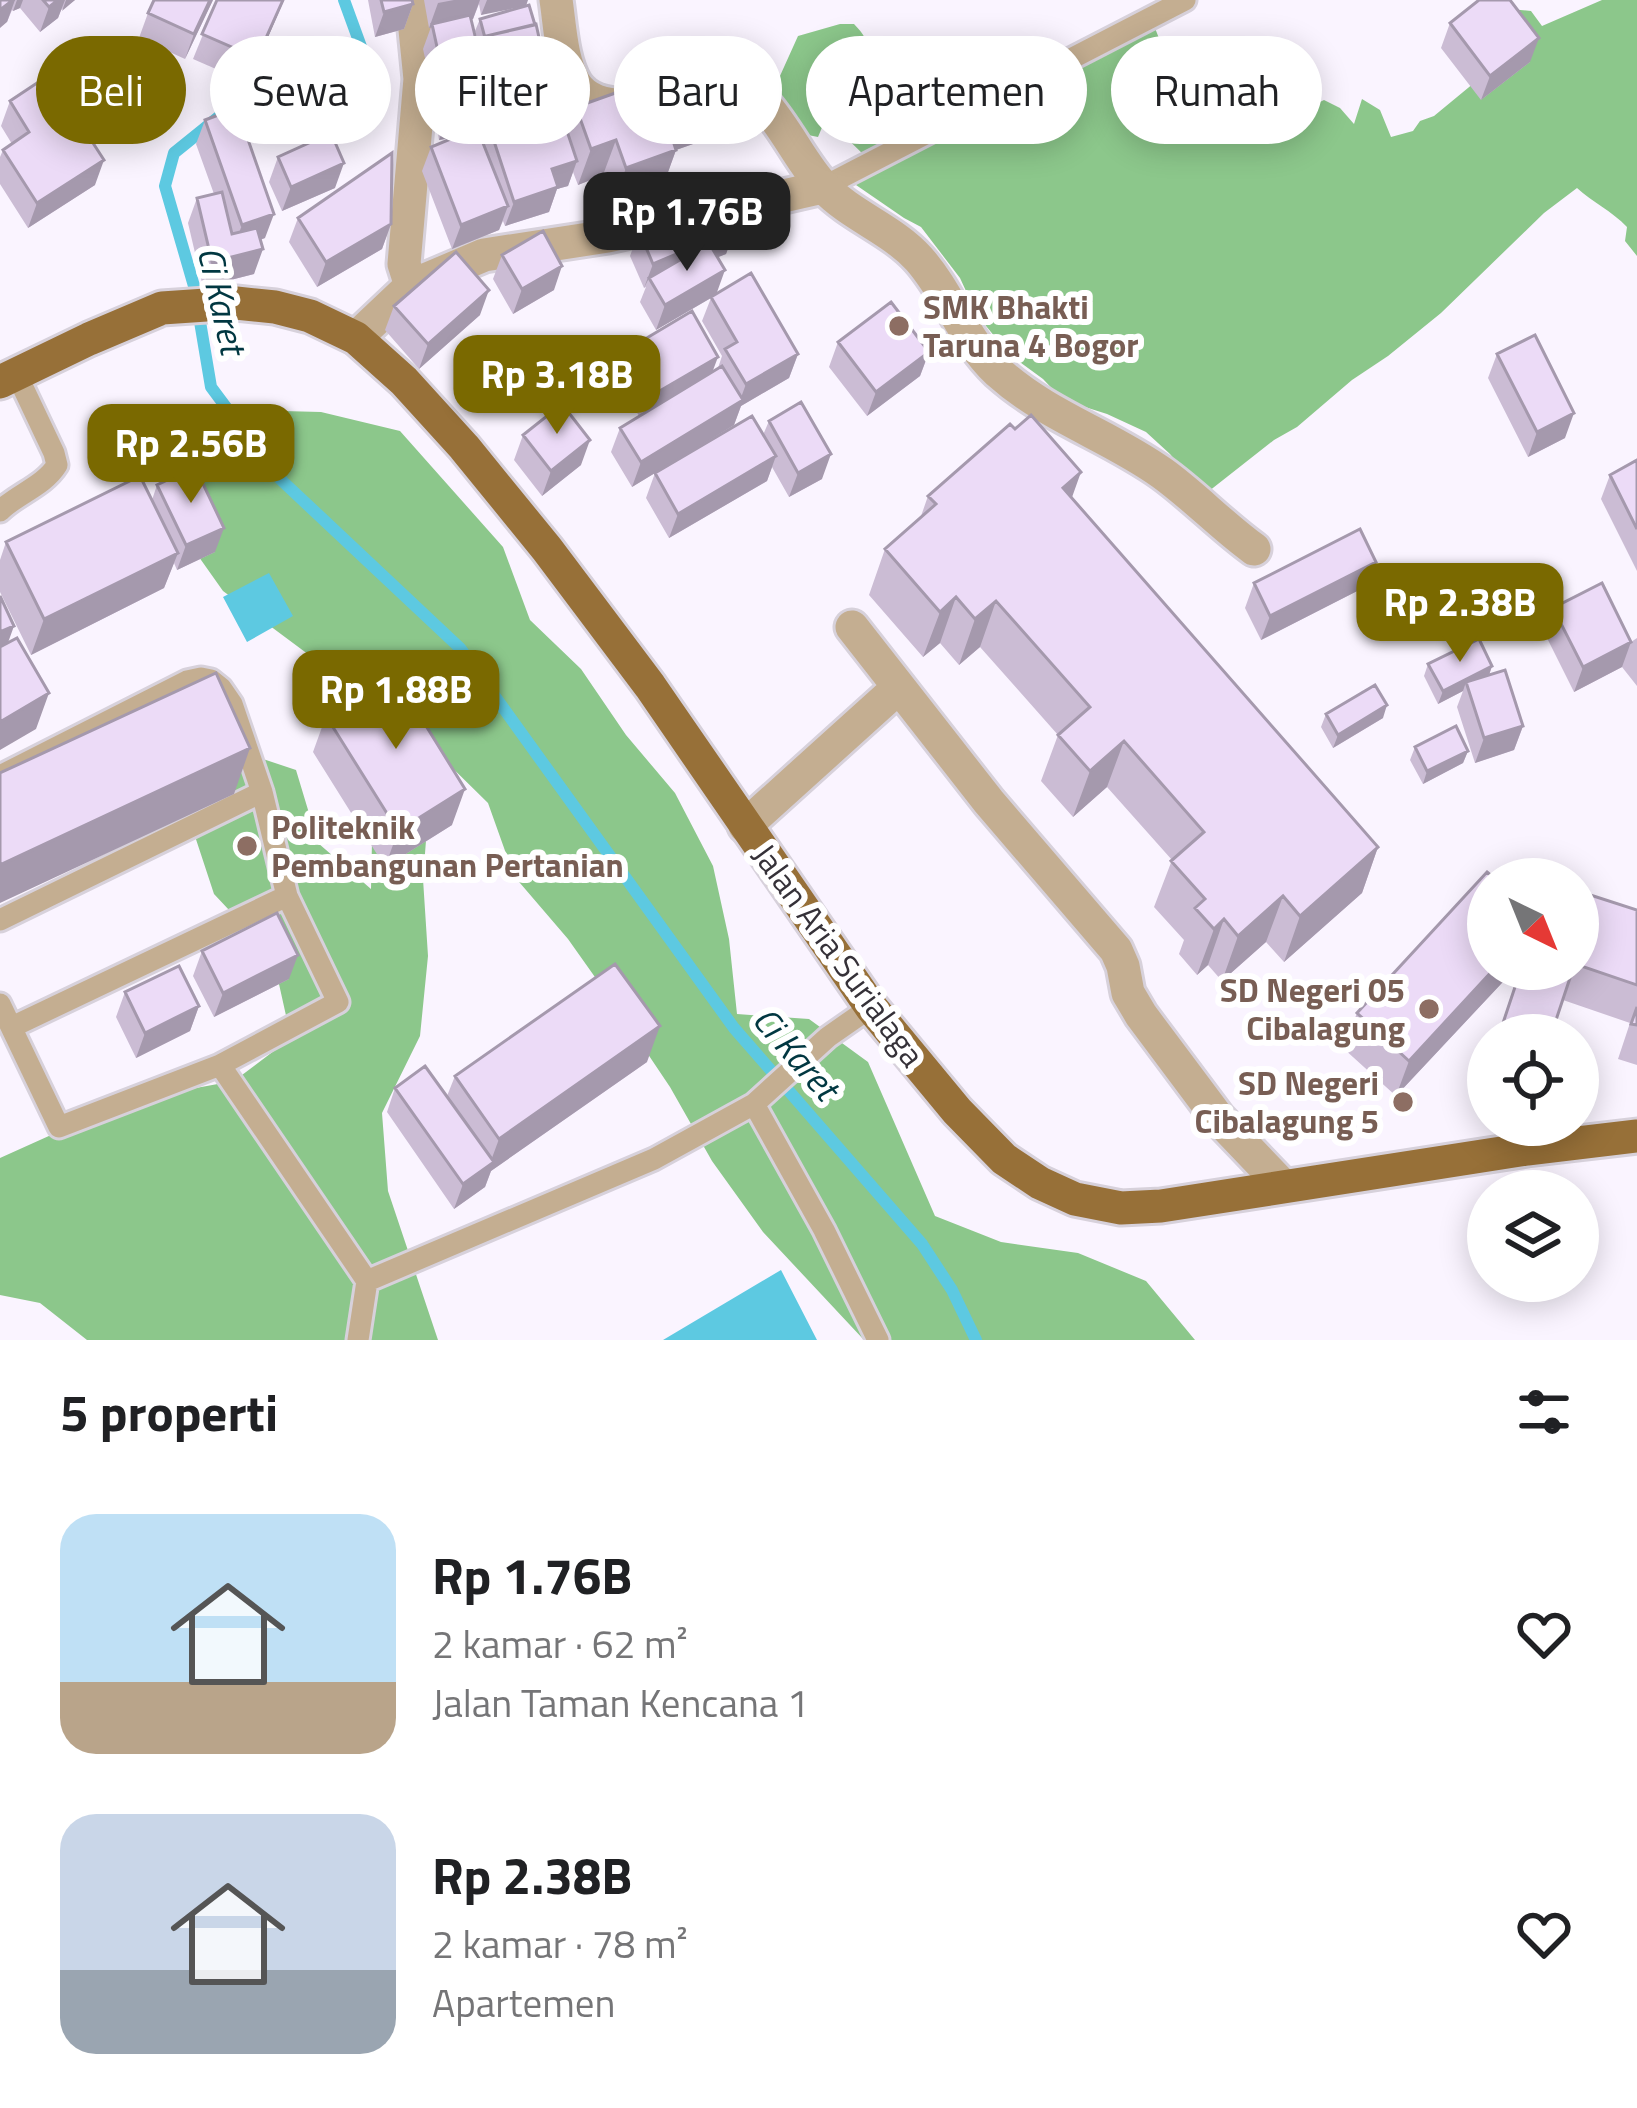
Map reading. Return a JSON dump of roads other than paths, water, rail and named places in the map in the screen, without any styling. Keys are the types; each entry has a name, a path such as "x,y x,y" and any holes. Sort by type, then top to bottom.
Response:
{"main road":[{"name":"Jalan Aria Surialaga","path":"9,378 162,308 236,303 275,307 310,316 356,338 434,414 547,549 650,686 871,1007 957,1111 1004,1159 1040,1183 1075,1199 1121,1208 1161,1206 1637,1136"}],"street":[{"path":"411,286 404,264 420,79 412,0"},
{"path":"556,0 576,85 597,103 630,107 728,82 742,83 766,106 824,188 918,259 963,330 998,371 1042,406 1164,475 1254,550"},
{"path":"356,338 411,286 484,255 608,236 824,188"},
{"path":"852,627 989,802 1116,950 1128,993 1141,1015 1218,1118 1283,1186"},
{"path":"745,826 899,687"}],"lane":[{"path":"824,188 1185,0"},
{"path":"0,511 50,476 57,465 45,432 9,378"},
{"path":"0,776 187,681 211,680 232,704 262,792 287,896 338,1002 220,1065 59,1127 0,1004"},
{"path":"0,920 262,792"},
{"path":"12,1027 287,896"},
{"path":"367,1281 654,1159 761,1099 828,1037 871,1007"},
{"path":"220,1065 367,1281 358,1340"},
{"path":"761,1099 878,1340"}],"water":[{"path":"269,573 293,616 247,642 223,597"},
{"path":"781,1270 817,1340 663,1340"}],"waterway":[{"name":"Ci Karet","path":"344,0 375,85 371,115 346,127 324,92 275,90 236,103 174,153 165,186 194,286 211,387 278,477 460,648 734,1028 922,1244 976,1340"}],"place":[{"name":"SMK Bhakti Taruna 4 Bogor","path":"899,326"},
{"name":"Politeknik Pembangunan Pertanian","path":"247,846"},
{"name":"SD Negeri 05 Cibalagung","path":"1429,1009"},
{"name":"SD Negeri Cibalagung 5","path":"1403,1102"}]}
